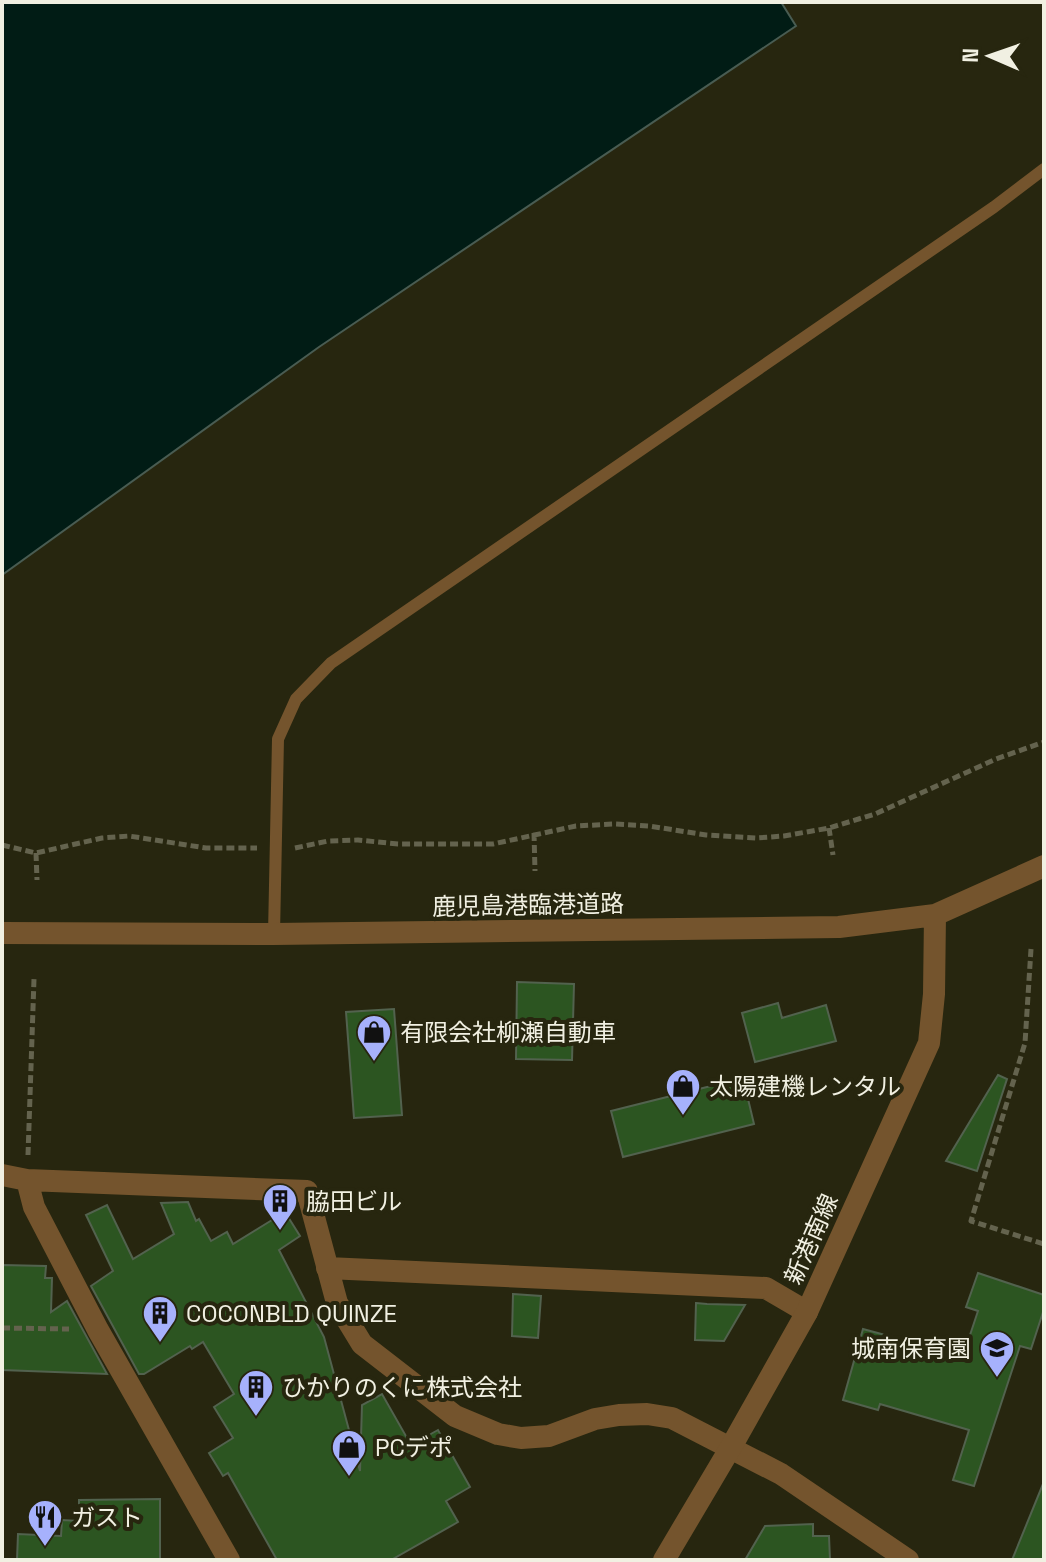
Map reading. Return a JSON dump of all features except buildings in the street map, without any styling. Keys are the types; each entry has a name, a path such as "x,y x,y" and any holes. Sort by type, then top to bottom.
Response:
{"street":[{"name":"鹿児島港臨港道路","path":"2,933 274,934 839,927 935,915 1044,866"},
{"name":"新港南線","path":"664,1560 807,1312 929,1043 934,994 935,915"},
{"path":"2,1175 27,1180 307,1191 337,1303 362,1344 455,1416 498,1434 521,1438 549,1436 595,1419 647,1414 672,1418 781,1474 908,1560"},
{"path":"27,1180 34,1207 98,1330 229,1560"},
{"path":"327,1268 766,1288 807,1312"}],"lane":[{"path":"274,934 278,739 296,699 331,663 994,207 1044,169"}],"path":[{"path":"301,848 328,841 358,840 463,846 493,844 576,826 614,824 756,838 829,828 875,814 996,759 1044,742"},
{"path":"829,828 833,855"},
{"path":"534,833 535,871"},
{"path":"2,845 36,853 102,838 129,836 206,848 243,847"},
{"path":"36,853 37,880"},
{"path":"1031,949 1025,1043 971,1221 1044,1244"},
{"path":"27,1180 34,979"},
{"path":"2,1328 98,1330"}],"water":[{"path":"2,2 781,2 796,26 319,347 2,575"}],"place":[{"name":"有限会社柳瀬自動車","path":"374,1063"},
{"name":"太陽建機レンタル","path":"683,1117"},
{"name":"脇田ビル","path":"280,1232"},
{"name":"COCONBLD QUINZE","path":"160,1344"},
{"name":"城南保育園","path":"997,1379"},
{"name":"ひかりのくに株式会社","path":"256,1418"},
{"name":"PCデポ","path":"349,1478"},
{"name":"ガスト","path":"45,1548"}]}
